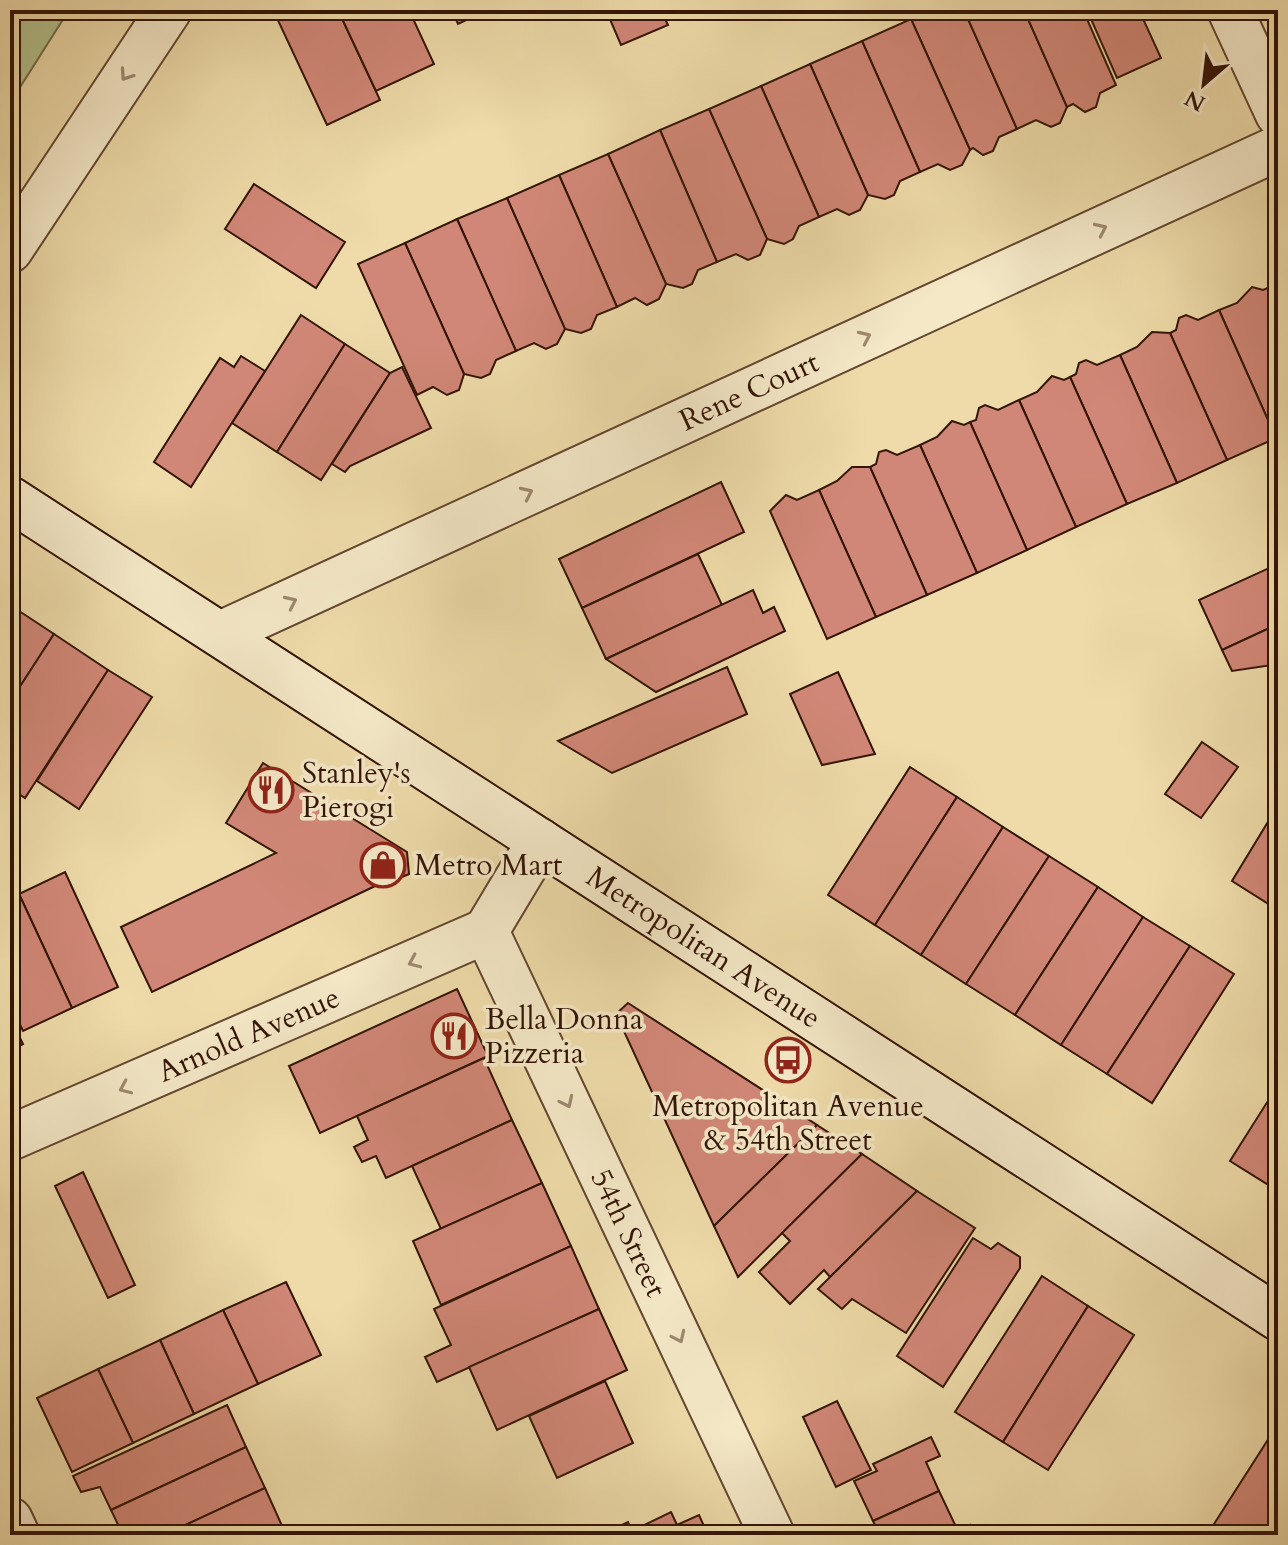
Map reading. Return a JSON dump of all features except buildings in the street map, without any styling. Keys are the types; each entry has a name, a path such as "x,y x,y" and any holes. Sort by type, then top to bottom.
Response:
{"street":[{"path":"10,250 169,10"},
{"path":"1230,10 1278,114"},
{"name":"Rene Court","path":"220,634 1278,148"},
{"name":"Metropolitan Avenue","path":"10,499 1278,1318"},
{"path":"486,931 540,841"},
{"name":"Arnold Avenue","path":"10,1138 486,931"},
{"name":"54th Street","path":"486,931 772,1535"},
{"path":"10,1520 17,1535"}],"green space":[{"path":"10,10 69,10 10,103"}],"place":[{"name":"Stanley's Pierogi","path":"271,790"},
{"name":"Metro Mart","path":"383,865"},
{"name":"Bella Donna Pizzeria","path":"454,1036"},
{"name":"Metropolitan Avenue & 54th Street","path":"788,1060"}]}
